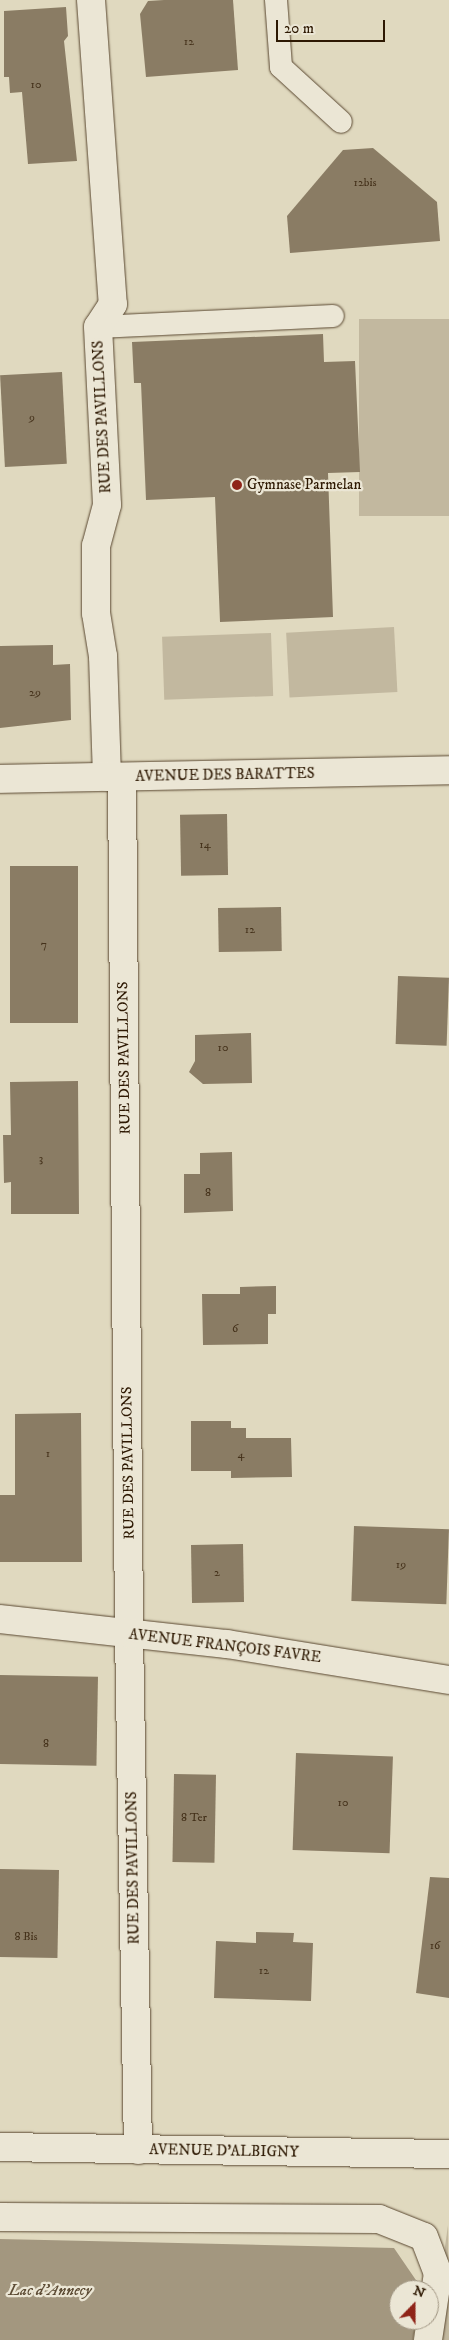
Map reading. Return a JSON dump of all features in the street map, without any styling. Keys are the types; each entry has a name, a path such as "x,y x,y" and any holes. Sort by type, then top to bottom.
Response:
{"street":[{"name":"RUE DES PAVILLONS","path":"91,0 113,304 98,327 107,505 96,546 96,613 103,656 114,777 138,2150"},
{"name":"AVENUE DES BARATTES","path":"0,779 449,770"},
{"name":"AVENUE FRANÇOIS FAVRE","path":"0,1619 253,1648 449,1680"},
{"name":"AVENUE D'ALBIGNY","path":"0,2147 449,2154"},
{"path":"0,2217 379,2219 424,2237 438,2273 428,2340"}],"lane":[{"path":"276,0 281,67 340,122"},
{"path":"98,327 333,316"}],"shaded area":[{"path":"359,319 449,319 449,516 359,516"},
{"path":"394,627 397,692 290,698 286,633"},
{"path":"271,633 273,696 164,700 162,637"},
{"path":"448,2225 449,2340 432,2340 433,2330 439,2330 439,2290"}],"water":[{"name":"Lac d'Annecy","path":"0,2239 394,2248 416,2280 389,2280 389,2330 414,2330 413,2340 0,2340"}],"building":[{"path":"233,0 238,70 146,77 140,14 148,1"},
{"path":"66,7 68,36 64,41 77,161 28,164 22,92 10,93 9,77 4,77 4,11"},
{"path":"373,148 437,202 440,241 290,253 287,216 343,150"},
{"name":"Gymnase Parmelan","path":"323,334 324,362 355,361 360,472 328,473 333,617 220,622 215,497 146,500 141,383 134,383 132,342"},
{"path":"62,372 67,464 5,467 0,375"},
{"path":"53,645 53,665 70,664 71,720 0,728 0,646"},
{"path":"227,814 228,875 181,876 180,815"},
{"path":"10,866 78,866 78,1023 10,1023"},
{"path":"281,907 282,951 219,952 218,908"},
{"path":"398,976 449,978 447,1046 396,1044"},
{"path":"251,1033 252,1083 203,1084 189,1072 195,1061 195,1035"},
{"path":"78,1081 79,1214 11,1214 11,1182 4,1183 3,1135 11,1135 10,1082"},
{"path":"232,1152 233,1211 184,1213 184,1174 200,1174 200,1153"},
{"path":"276,1286 276,1314 268,1314 268,1344 203,1345 202,1294 240,1294 240,1287"},
{"path":"81,1413 82,1562 0,1562 0,1495 15,1495 15,1414"},
{"path":"191,1421 231,1421 231,1428 246,1428 246,1438 291,1438 292,1477 231,1478 231,1471 191,1471"},
{"path":"354,1526 449,1529 446,1604 351,1601"},
{"path":"243,1544 244,1602 192,1603 191,1545"},
{"path":"0,1675 98,1677 96,1766 0,1764"},
{"path":"296,1753 393,1756 390,1853 293,1850"},
{"path":"174,1774 216,1775 214,1863 172,1862"},
{"path":"0,1869 59,1870 57,1958 0,1957"},
{"path":"430,1877 449,1878 449,1998 416,1993"},
{"path":"256,1932 294,1933 293,1942 313,1943 311,2001 214,1998 216,1941 256,1943"}],"place":[{"name":"Gymnase Parmelan","path":"237,485"}]}
